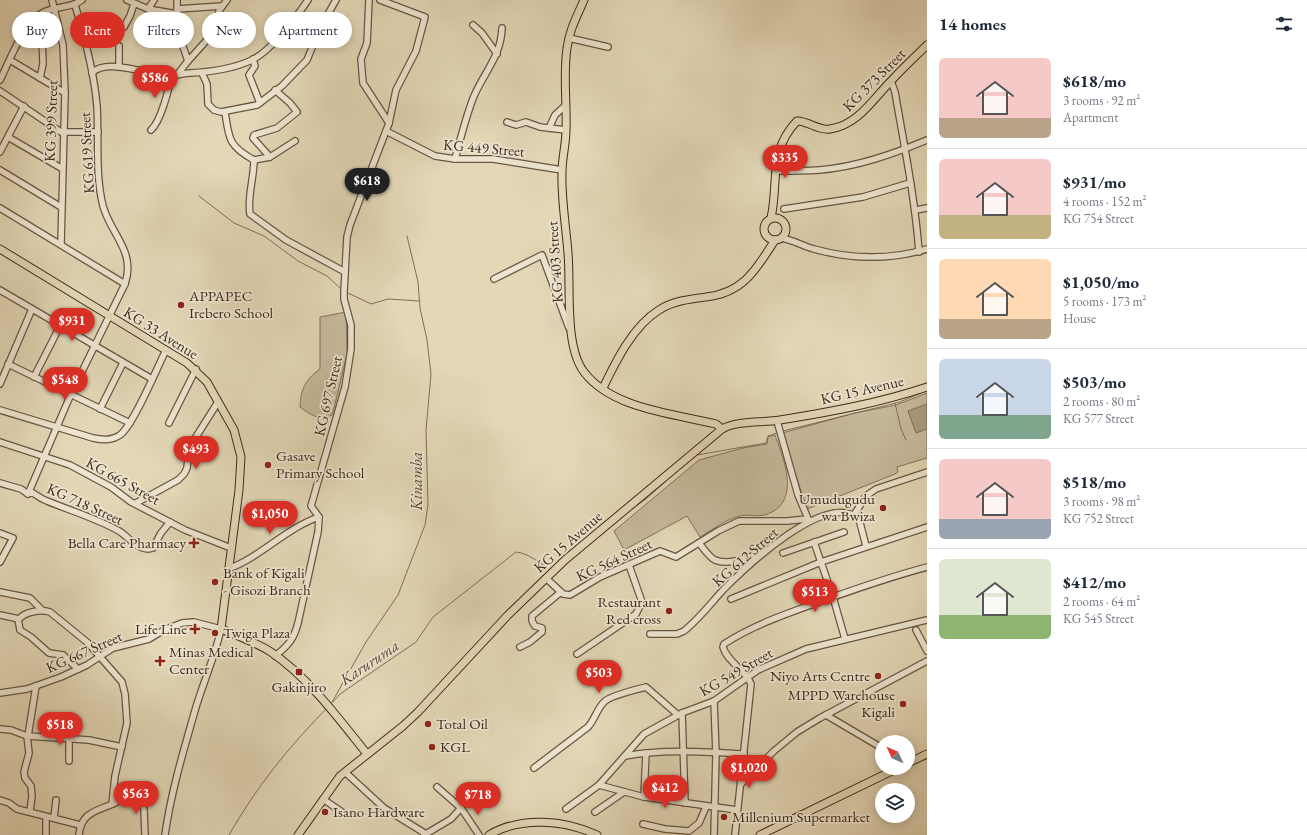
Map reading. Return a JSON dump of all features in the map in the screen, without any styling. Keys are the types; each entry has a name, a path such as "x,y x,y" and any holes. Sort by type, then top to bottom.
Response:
{"main road":[{"name":"KG 403 Street","path":"584,0 569,38 566,50 566,130 562,170 563,205 569,264 571,334 575,352 583,371 603,388 633,405 716,424 722,429"},
{"name":"KG 373 Street","path":"776,171 780,145 797,121 828,129 850,123 863,113 891,81 927,45"},
{"path":"603,388 628,344 653,314 676,302 712,297 730,291 753,273 762,263 786,225 774,218 772,210 776,171"},
{"path":"774,218 765,226 765,232 778,237"},
{"name":"KG 33 Avenue","path":"0,249 196,369 207,382 234,430 241,457 239,490 221,628"},
{"name":"KG 15 Avenue","path":"298,835 323,799 345,772 403,726 418,712 508,616 546,578 565,560 722,429 881,401 927,388"},
{"path":"221,628 258,645 275,656 312,689 367,754"},
{"path":"915,760 927,754"},
{"path":"760,835 884,775"},
{"path":"489,835 504,832 520,825 552,823 582,828 597,835"}],"street":[{"name":"KG 399 Street","path":"52,0 56,8 63,45 65,93 60,244"},
{"path":"0,80 33,20 44,12 56,8 76,5 82,0"},
{"path":"127,0 148,9 177,12 222,6"},
{"path":"148,9 154,0"},
{"path":"177,0 177,12"},
{"path":"178,75 188,61 215,31 216,18 227,0"},
{"path":"202,73 207,84 210,107 217,112 225,112 234,108 253,106 260,103 288,81 307,60 320,28 336,0"},
{"path":"369,0 367,43 361,59 363,84 389,123"},
{"path":"254,160 254,179 249,207 250,214 286,240 345,272 350,225 389,123 396,90 413,57 425,17 410,13 403,7 380,0"},
{"path":"92,72 95,69 119,66 171,76 202,73 240,64 253,59 295,20 306,1"},
{"path":"125,25 134,4"},
{"name":"KG 619 Street","path":"28,494 71,394 125,284 129,268 128,259 108,218 101,196 97,106 92,72 76,5"},
{"path":"473,25 482,33 497,54"},
{"path":"455,159 466,117 475,95 502,42 502,28"},
{"path":"569,38 608,47"},
{"path":"40,78 43,64 42,48"},
{"path":"119,48 119,66"},
{"path":"183,48 188,61"},
{"path":"253,59 256,66 249,75 260,103"},
{"path":"10,60 65,93"},
{"path":"151,130 157,121 169,88 171,76"},
{"path":"891,81 895,92 910,184 916,210 919,252"},
{"path":"270,157 253,138 254,135 276,128 289,120 297,111 276,90"},
{"path":"0,91 64,133 98,132"},
{"path":"549,128 555,115 566,105"},
{"path":"0,152 24,106"},
{"path":"225,112 230,142 233,146 254,160 270,157 295,141"},
{"path":"507,122 516,125 526,122 549,128 566,130"},
{"name":"KG 449 Street","path":"386,131 430,154 455,159 493,159 562,170"},
{"path":"8,136 62,168"},
{"path":"776,171 819,170 845,166 905,149 927,140"},
{"path":"0,170 61,207"},
{"path":"784,209 863,197 910,184"},
{"path":"0,208 125,284"},
{"path":"916,210 927,208"},
{"path":"778,237 794,241 811,248 847,256 880,256 919,252 927,249"},
{"path":"494,279 541,255 571,334"},
{"name":"KG 697 Street","path":"275,656 289,644 295,635 318,532 319,517 311,506 343,393 351,349 351,325 344,299 345,272"},
{"path":"1,293 32,309 152,379"},
{"path":"0,384 32,309"},
{"path":"34,377 60,326"},
{"path":"0,410 56,428 104,440 121,434 130,423 166,350"},
{"path":"100,409 123,363"},
{"path":"8,364 130,423"},
{"path":"169,423 196,369"},
{"path":"136,503 159,492 178,480 184,474 187,468 189,448 218,402"},
{"path":"777,420 796,489 808,520"},
{"name":"KG 665 Street","path":"0,442 70,465 170,522 200,537 231,548"},
{"path":"866,546 859,519 854,515 866,496 876,489 927,472"},
{"name":"KG 718 Street","path":"0,483 21,489 28,494 31,492 46,501 107,523 123,533 134,544 150,549 153,548 161,533 170,522"},
{"name":"KG 612 Street","path":"650,634 677,634 684,631 724,590 765,552 808,520 828,514 849,513 854,515"},
{"path":"228,569 256,555 280,538 319,517"},
{"name":"KG 564 Street","path":"546,578 563,594 570,595 600,577 660,551 676,558 718,531 739,521 808,520"},
{"path":"731,599 821,562 927,527"},
{"path":"783,553 844,532"},
{"path":"0,533 14,538 0,562"},
{"path":"814,542 833,597 844,640"},
{"path":"699,544 712,558 722,561 740,559 765,552"},
{"path":"577,654 636,614 640,609 642,602 629,565"},
{"path":"735,835 751,684 748,677 725,653 722,648 724,644 753,627 862,586 927,567"},
{"path":"0,592 30,598 42,610"},
{"path":"520,647 530,642 542,632 542,628 535,626 532,621 532,616 561,592"},
{"path":"18,619 24,614 42,610 50,612 88,643 120,678 123,686 127,718 115,776 112,804"},
{"path":"0,615 18,619"},
{"path":"18,619 20,630 31,637 49,654 63,656 78,669"},
{"name":"KG 549 Street","path":"566,809 598,785 644,734 680,714 714,701 758,670 790,655 927,620"},
{"name":"KG 667 Street","path":"0,693 36,686 78,669 101,657 113,648 149,639 164,630 182,623 194,622 221,628"},
{"path":"165,835 182,757 197,706 212,664 221,628"},
{"path":"916,630 927,651"},
{"path":"740,785 786,741 826,714 927,661"},
{"path":"30,811 32,796 31,786 25,778 24,772 29,752 28,736 36,686"},
{"path":"534,768 588,727 603,703 609,699 646,688 680,714 685,803"},
{"path":"714,701 716,753 714,835"},
{"path":"826,714 875,744"},
{"path":"0,729 11,730 28,736 69,738 122,747"},
{"path":"69,738 69,761"},
{"path":"625,756 682,751 744,754"},
{"path":"644,796 646,753"},
{"path":"345,772 360,789 384,808 425,835 451,819 461,808"},
{"path":"598,785 644,796 737,810"},
{"path":"437,787 461,808 479,835"},
{"path":"78,835 80,825 88,814 112,804 132,790 140,792 144,810 145,835"},
{"path":"594,812 624,792"},
{"path":"323,799 342,812"},
{"path":"0,800 9,803 17,809 30,811 46,817 80,825"},
{"path":"54,818 56,800"},
{"path":"643,824 665,829 689,831 699,823 706,806"},
{"path":"46,817 46,835"}],"shaded area":[{"path":"346,312 347,354 334,409 332,415 327,417 315,416 300,407 301,395 307,381 320,369 320,317"},
{"path":"927,393 927,458 897,467 898,472 895,474 807,509 782,433 855,413 896,405"},
{"path":"927,404 927,429 916,433 908,411"},
{"path":"775,435 786,468 787,480 787,491 783,501 776,509 765,515 743,515 735,517 700,537 687,516 624,550 614,531 699,460 743,448 767,444 768,437"}],"waterway":[{"path":"199,196 234,223 264,236 298,261 327,276 341,289"},
{"name":"Kinamba","path":"331,704 366,642 398,595 425,525 428,505 426,430 431,374 427,340 420,308 418,282 407,236"},
{"path":"346,292 371,304 388,299 419,301"},
{"path":"783,431 900,402 921,393"},
{"path":"895,403 901,429 906,440"},
{"path":"697,455 766,443 768,436 777,433"},
{"path":"629,511 646,499 667,480"},
{"name":"Karuruma","path":"333,702 340,694 416,642 433,617 516,552 529,556 548,568"},
{"name":"Karuruma","path":"229,835 250,800 274,768 327,708"}],"place":[{"name":"APPAPEC Irebero School","path":"181,305"},
{"name":"Gasave Primary School","path":"268,465"},
{"name":"Umudugudu wa Bwiza","path":"883,508"},
{"name":"Bella Care Pharmacy","path":"194,543"},
{"name":"Bank of Kigali - Gisozi Branch","path":"215,582"},
{"name":"Restaurant Red cross","path":"669,611"},
{"name":"Life Line","path":"195,629"},
{"name":"Twiga Plaza","path":"215,633"},
{"name":"Minas Medical Center","path":"160,661"},
{"name":"Gakinjiro","path":"299,672"},
{"name":"Niyo Arts Centre","path":"878,676"},
{"name":"MPPD Warehouse Kigali","path":"903,704"},
{"name":"Total Oil","path":"428,724"},
{"name":"KGL","path":"432,747"},
{"name":"Isano Hardware","path":"325,812"},
{"name":"Millenium Supermarket","path":"724,817"}]}
